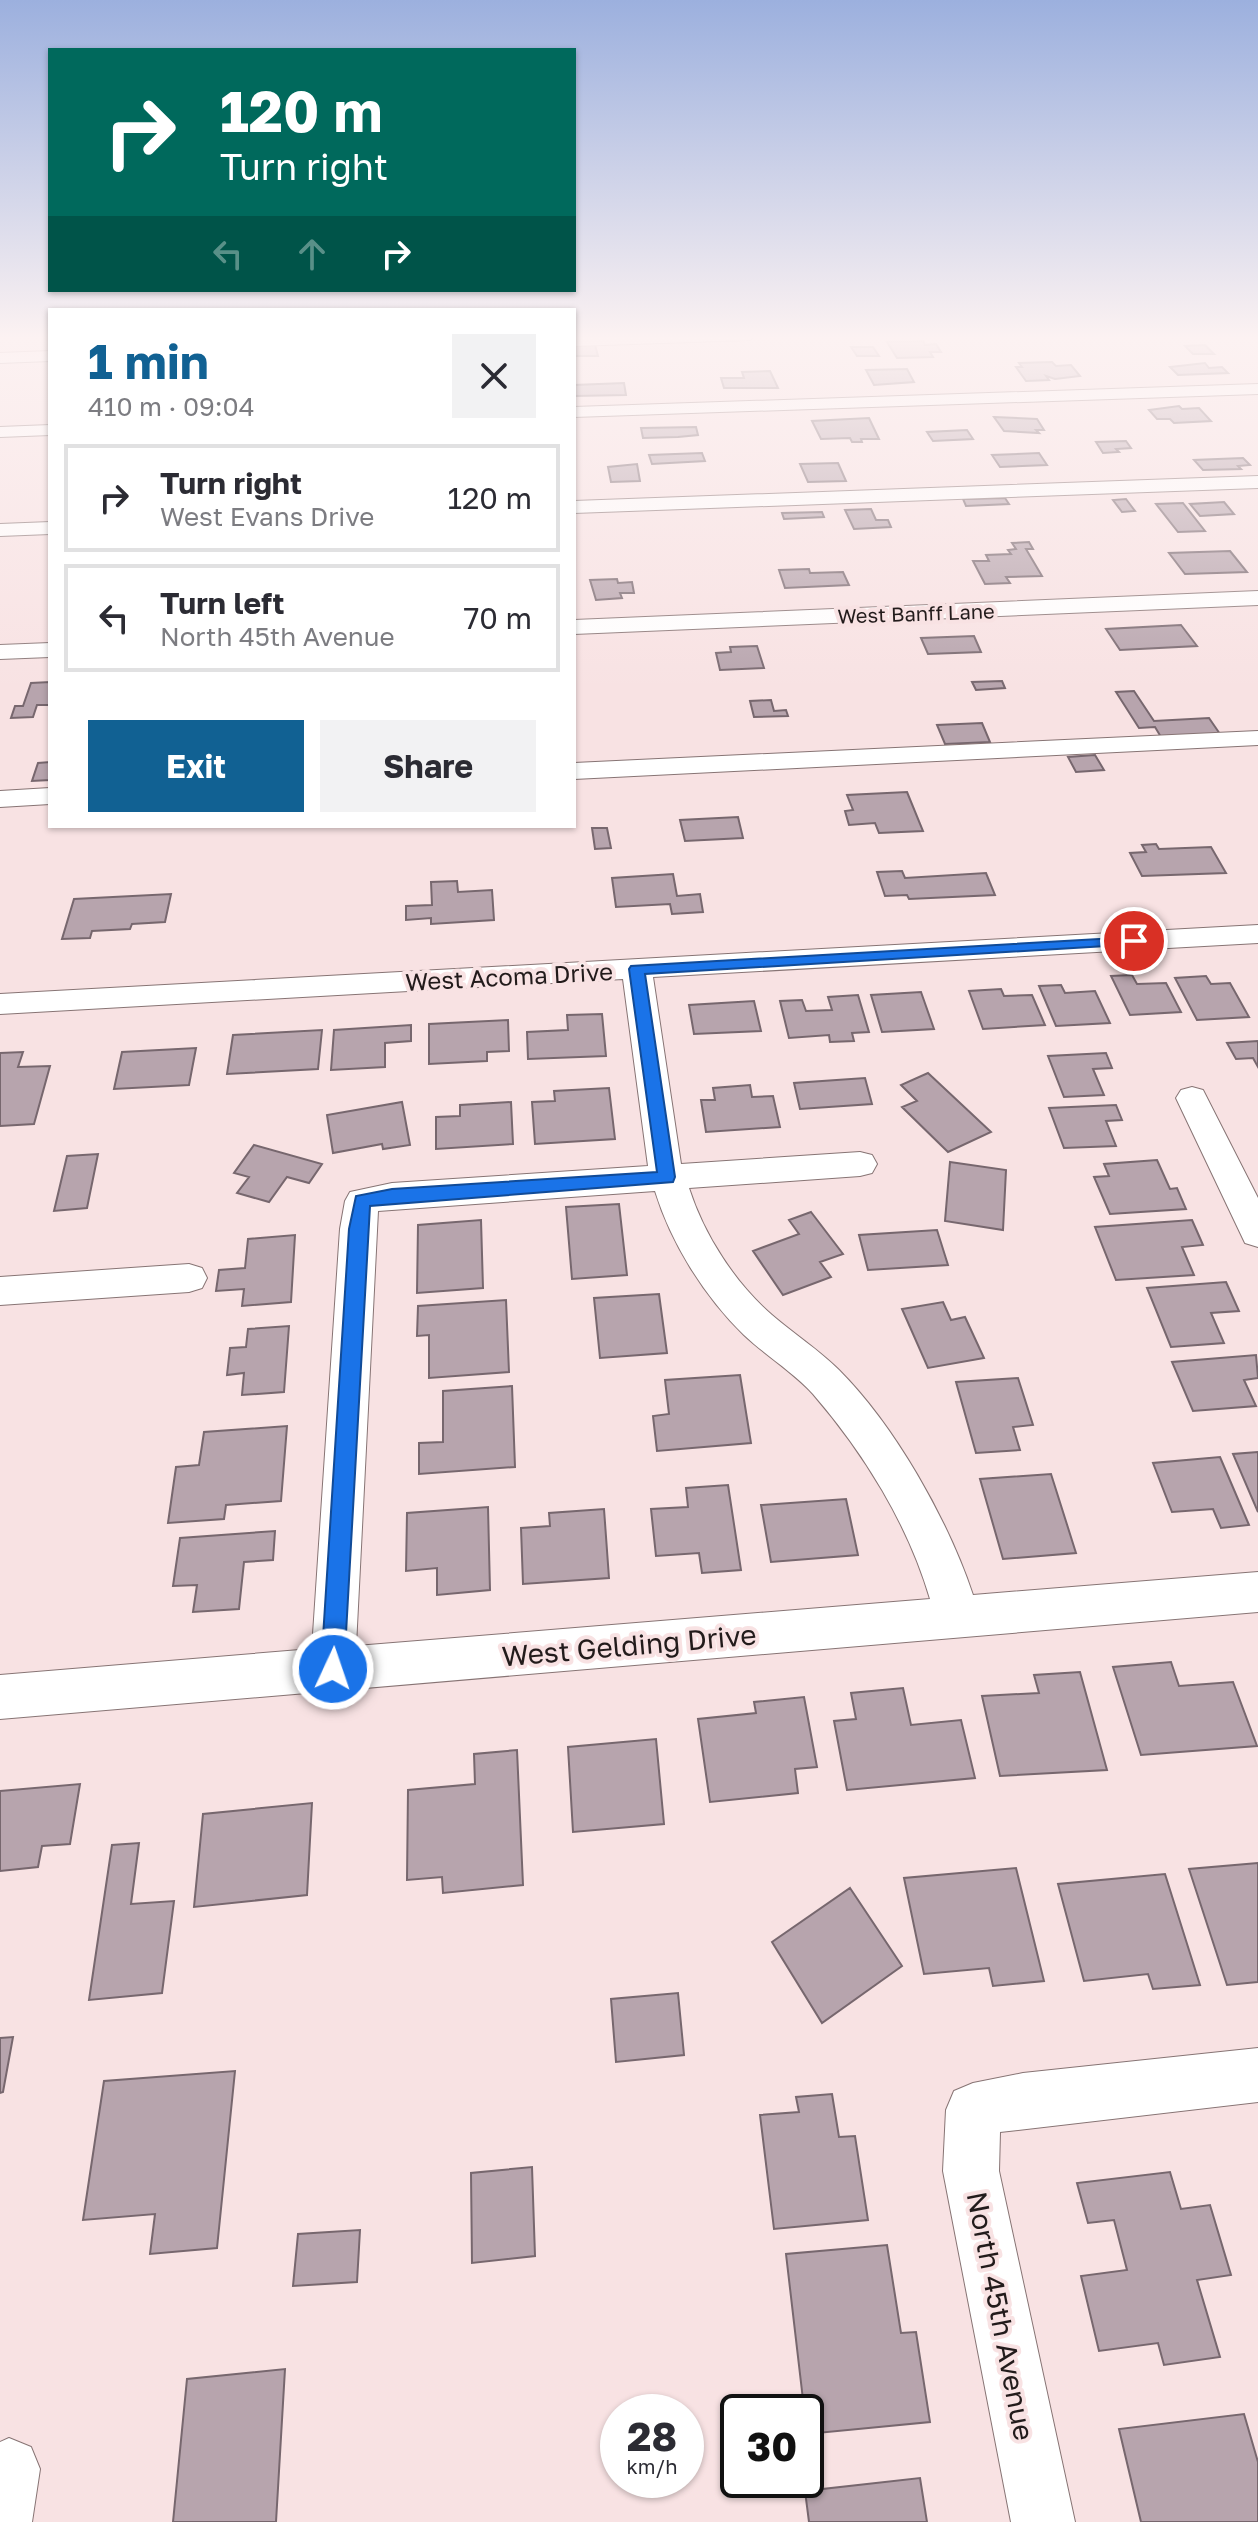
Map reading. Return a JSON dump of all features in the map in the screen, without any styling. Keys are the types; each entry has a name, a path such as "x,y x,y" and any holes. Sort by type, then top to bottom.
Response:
{"street":[{"path":"576,507 1258,482"},
{"path":"0,530 48,528"},
{"name":"West Banff Lane","path":"576,627 1258,598"},
{"path":"0,652 48,650"},
{"path":"576,771 1258,738"},
{"path":"0,799 48,796"},
{"name":"West Acoma Drive","path":"0,1004 1258,934"},
{"path":"637,969 666,1177 683,1223 723,1285 756,1323 825,1381 859,1399 925,1530 944,1573 958,1618"},
{"path":"1192,1098 1258,1233"},
{"path":"333,1669 362,1201 392,1196 860,1164"},
{"path":"0,1291 189,1278"},
{"name":"West Gelding Drive","path":"0,1697 958,1618 1256,1599"},
{"name":"North 45th Avenue","path":"1043,2522 971,2171 973,2110 1023,2100 1258,2075"}],"building":[{"path":"702,453 705,461 652,464 649,455"},
{"path":"1039,453 1047,465 1000,467 992,455"},
{"path":"1243,458 1250,465 1238,466 1241,469 1203,470 1194,460"},
{"path":"838,463 846,481 808,482 800,464"},
{"path":"637,464 640,481 611,482 608,467"},
{"path":"1005,498 1009,504 966,506 963,499"},
{"path":"1126,499 1135,511 1122,512 1113,500"},
{"path":"1224,502 1234,514 1200,516 1190,504"},
{"path":"1183,503 1205,531 1178,532 1156,504"},
{"path":"871,509 876,520 888,520 891,527 854,529 845,510"},
{"path":"822,512 824,517 784,519 782,513"},
{"path":"1029,542 1033,549 1026,549 1042,576 1006,577 1010,583 985,584 973,561 989,561 986,555 1011,554 1008,550 1016,549 1012,543"},
{"path":"1230,551 1247,572 1185,574 1169,553"},
{"path":"809,569 810,573 843,572 849,585 785,588 779,570"},
{"path":"617,579 618,583 632,582 634,593 620,593 622,598 596,600 590,580"},
{"path":"1181,625 1197,646 1120,650 1106,629"},
{"path":"974,636 981,652 928,654 921,638"},
{"path":"757,646 764,668 720,670 716,653 731,652 730,647"},
{"path":"1002,681 1005,688 976,690 972,682"},
{"path":"48,682 48,705 37,705 33,717 11,718 15,706 23,706 31,683"},
{"path":"1134,691 1154,721 1209,718 1220,734 1161,737 1155,727 1139,728 1116,692"},
{"path":"771,700 774,711 786,710 788,716 754,717 750,701"},
{"path":"982,723 990,742 945,744 937,725"},
{"path":"1095,755 1104,770 1076,772 1068,757"},
{"path":"48,762 48,780 32,781 38,763"},
{"path":"907,792 923,831 879,833 875,823 849,825 845,811 853,810 847,795"},
{"path":"738,817 743,838 685,841 680,820"},
{"path":"592,828 607,828 611,848 595,849"},
{"path":"1156,844 1159,849 1211,847 1226,873 1142,876 1130,853 1146,852 1142,845"},
{"path":"902,871 905,878 986,873 995,895 909,899 907,895 885,896 877,872"},
{"path":"673,874 677,896 700,894 703,912 672,914 670,904 616,907 612,878"},
{"path":"457,881 458,892 492,890 494,920 431,924 431,918 406,920 406,906 432,905 431,882"},
{"path":"171,894 165,922 132,924 130,929 92,931 90,938 62,939 74,899"},
{"path":"1132,975 1137,984 1166,983 1181,1012 1130,1015 1111,976"},
{"path":"1206,976 1211,984 1230,983 1249,1017 1197,1020 1175,978"},
{"path":"1061,985 1065,993 1095,991 1110,1023 1056,1026 1039,986"},
{"path":"1001,989 1004,996 1032,995 1045,1025 983,1029 969,991"},
{"path":"921,992 934,1029 882,1032 871,995"},
{"path":"858,995 869,1032 852,1033 854,1041 830,1042 829,1035 789,1038 780,1001 802,1000 806,1011 832,1010 828,997"},
{"path":"754,1001 761,1031 694,1034 689,1005"},
{"path":"602,1014 606,1056 528,1059 527,1032 568,1030 567,1015"},
{"path":"508,1020 509,1051 487,1052 487,1061 429,1064 429,1024"},
{"path":"411,1025 411,1041 385,1043 385,1067 331,1070 334,1030"},
{"path":"322,1030 318,1069 227,1074 233,1035"},
{"path":"1258,1041 1258,1067 1253,1058 1236,1059 1227,1043"},
{"path":"196,1048 189,1085 114,1089 122,1052"},
{"path":"23,1052 18,1067 50,1066 34,1124 0,1126 0,1053"},
{"path":"1106,1053 1112,1068 1093,1069 1104,1095 1064,1097 1048,1056"},
{"path":"928,1073 991,1132 948,1152 902,1107 917,1101 901,1085"},
{"path":"865,1078 872,1104 800,1109 794,1083"},
{"path":"750,1085 752,1097 773,1096 780,1127 706,1132 701,1100 715,1100 713,1088"},
{"path":"609,1088 615,1139 535,1144 532,1102 555,1101 554,1091"},
{"path":"402,1102 410,1145 383,1149 382,1144 333,1153 327,1115"},
{"path":"511,1102 513,1144 436,1149 436,1117 460,1116 460,1105"},
{"path":"1116,1105 1122,1120 1106,1121 1116,1146 1064,1148 1049,1108"},
{"path":"254,1145 322,1164 309,1183 287,1177 269,1202 237,1193 249,1177 234,1173"},
{"path":"98,1154 87,1208 54,1211 67,1156"},
{"path":"1157,1160 1170,1189 1177,1188 1186,1209 1110,1214 1094,1177 1109,1176 1104,1164"},
{"path":"950,1162 1006,1170 1003,1230 945,1221"},
{"path":"619,1204 627,1275 572,1279 566,1207"},
{"path":"811,1212 843,1254 820,1262 831,1277 783,1295 753,1251 799,1234 789,1220"},
{"path":"481,1220 483,1288 417,1293 418,1225"},
{"path":"1192,1220 1203,1245 1182,1247 1194,1275 1116,1280 1095,1227"},
{"path":"937,1230 948,1265 868,1270 859,1235"},
{"path":"295,1235 291,1302 242,1306 244,1289 216,1291 219,1270 245,1268 248,1239"},
{"path":"1226,1282 1239,1311 1211,1313 1224,1343 1171,1347 1147,1288"},
{"path":"659,1294 667,1353 600,1358 594,1298"},
{"path":"506,1300 509,1372 429,1378 429,1335 417,1336 418,1306"},
{"path":"943,1302 951,1320 965,1317 984,1358 928,1368 902,1309"},
{"path":"289,1326 284,1392 242,1395 244,1373 227,1375 230,1348 246,1347 248,1329"},
{"path":"1256,1355 1258,1378 1244,1380 1256,1406 1193,1411 1172,1362"},
{"path":"740,1375 751,1443 657,1451 653,1416 669,1414 665,1380"},
{"path":"1018,1378 1033,1425 1013,1427 1020,1450 976,1453 956,1382"},
{"path":"512,1386 515,1467 419,1474 419,1443 443,1442 443,1391"},
{"path":"287,1426 281,1501 226,1505 224,1519 168,1523 176,1467 199,1465 204,1432"},
{"path":"1258,1452 1258,1512 1233,1454"},
{"path":"1220,1457 1249,1525 1221,1528 1213,1509 1172,1512 1153,1463"},
{"path":"1051,1474 1076,1553 1003,1559 980,1479"},
{"path":"728,1485 741,1570 702,1573 699,1553 656,1556 651,1509 688,1507 686,1488"},
{"path":"846,1499 858,1555 771,1562 761,1505"},
{"path":"488,1507 490,1590 437,1595 437,1568 406,1571 407,1513"},
{"path":"604,1509 609,1578 523,1584 521,1528 550,1526 549,1513"},
{"path":"275,1531 273,1560 244,1562 239,1609 193,1612 197,1585 173,1586 180,1538"},
{"path":"1171,1662 1179,1686 1233,1682 1257,1746 1141,1755 1113,1667"},
{"path":"1080,1672 1107,1770 1000,1776 982,1696 1039,1693 1034,1675"},
{"path":"903,1688 911,1725 961,1720 975,1778 847,1790 834,1721 856,1719 851,1693"},
{"path":"804,1697 817,1767 795,1769 798,1793 710,1802 698,1719 756,1713 754,1702"},
{"path":"656,1739 664,1824 573,1832 568,1747"},
{"path":"517,1750 523,1885 443,1893 442,1877 407,1880 408,1790 475,1784 474,1754"},
{"path":"80,1784 70,1844 42,1846 38,1867 0,1871 0,1791"},
{"path":"312,1803 307,1895 194,1907 203,1814"},
{"path":"139,1843 131,1904 174,1901 162,1993 89,2000 112,1845"},
{"path":"1258,1863 1258,1982 1227,1985 1189,1869"},
{"path":"1016,1868 1044,1981 993,1986 989,1968 924,1974 904,1878"},
{"path":"1165,1874 1200,1985 1153,1989 1148,1974 1084,1981 1058,1884"},
{"path":"850,1888 902,1966 822,2023 772,1942"},
{"path":"678,1993 684,2055 616,2062 611,1999"},
{"path":"13,2037 3,2092 0,2093 0,2038"},
{"path":"235,2071 217,2248 150,2254 155,2214 83,2220 104,2081"},
{"path":"832,2094 839,2137 855,2136 868,2220 774,2229 760,2115 799,2112 796,2097"},
{"path":"532,2167 535,2256 472,2263 471,2173"},
{"path":"1170,2172 1181,2209 1210,2205 1231,2275 1197,2280 1220,2357 1164,2365 1158,2343 1099,2351 1081,2276 1127,2270 1114,2220 1088,2223 1077,2183"},
{"path":"360,2230 357,2282 293,2286 298,2234"},
{"path":"887,2245 901,2333 916,2332 930,2422 824,2432 824,2394 802,2394 786,2254"},
{"path":"285,2369 276,2522 173,2522 187,2379"},
{"path":"1244,2414 1258,2462 1258,2522 1141,2522 1119,2429"},
{"path":"920,2478 927,2522 809,2522 806,2498 824,2498 824,2489"}],"route":[{"path":"333,1669 362,1201 392,1196 666,1177 637,969 1134,941"}]}
